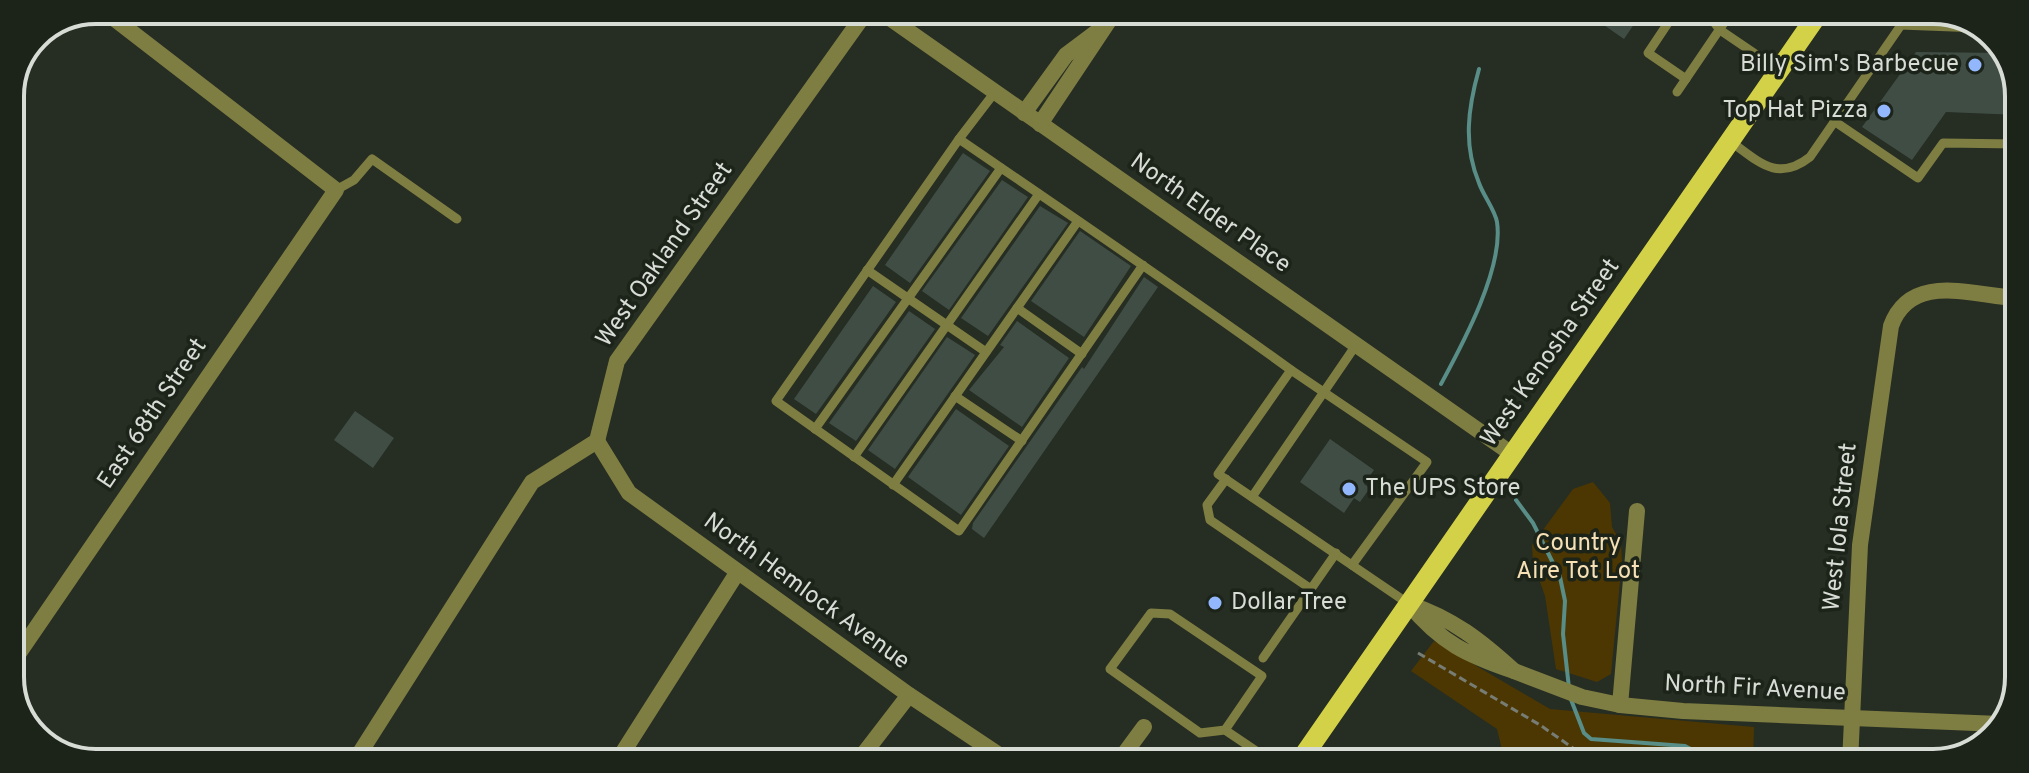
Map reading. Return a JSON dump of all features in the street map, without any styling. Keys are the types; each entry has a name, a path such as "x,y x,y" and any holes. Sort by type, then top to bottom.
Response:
{"main road":[{"name":"West Kenosha Street","path":"1308,749 1811,24"}],"street":[{"path":"121,24 336,190"},
{"name":"West Oakland Street","path":"597,441 617,361 857,24"},
{"name":"North Elder Place","path":"898,24 1512,454"},
{"path":"1040,124 1106,24"},
{"path":"1024,113 1066,55 1093,32 1103,28"},
{"name":"East 68th Street","path":"24,646 336,190"},
{"name":"West Iola Street","path":"1850,749 1863,512 1891,326 1905,301 1921,293 1941,290 2005,297"},
{"path":"362,749 532,482 597,441"},
{"name":"North Hemlock Avenue","path":"597,441 629,493 909,695 990,749"},
{"path":"1620,705 1637,511"},
{"path":"625,749 737,573"},
{"name":"North Fir Avenue","path":"1409,604 1431,631 1469,656 1582,697 1620,705 1683,711 1988,724"},
{"path":"867,749 909,695"},
{"path":"1128,749 1144,727"}],"lane":[{"path":"1667,24 1648,53 1686,79"},
{"path":"1716,24 1779,70"},
{"path":"1677,92 1724,24"},
{"path":"1730,141 1761,162 1786,170 1810,157 1900,25 1951,27"},
{"path":"1050,76 1065,86"},
{"path":"995,92 776,401 959,531 1143,265"},
{"path":"1834,121 1918,178 1943,143 2005,144"},
{"path":"959,139 1427,462 1352,565"},
{"path":"336,190 354,180 372,159 457,219"},
{"path":"815,429 1001,168"},
{"path":"854,457 1039,194"},
{"path":"893,485 1078,221"},
{"path":"867,270 986,352"},
{"path":"1017,308 1082,354"},
{"path":"1252,497 1356,345"},
{"path":"1291,370 1218,474 1409,604"},
{"path":"955,396 1022,441"},
{"path":"1226,479 1207,505 1210,520 1311,589"},
{"path":"1263,658 1336,553"},
{"path":"1225,730 1262,676 1170,614 1151,613 1110,669 1200,733 1225,730 1253,749"}],"path":[{"path":"1418,653 1540,725 1574,749"}],"green space":[{"name":"Country Aire Tot Lot","path":"1593,482 1610,503 1612,527 1621,543 1622,561 1611,674 1597,682 1556,669 1545,596 1533,562 1532,545 1573,489"},
{"path":"1434,641 1550,709 1754,727 1753,749 1502,749 1497,729 1411,671"}],"building":[{"path":"1602,24 1634,24 1624,39"},
{"path":"1916,52 1991,53 2001,73 2005,114 1946,112 1912,160 1862,127"},
{"path":"963,153 990,171 910,283 885,265"},
{"path":"1002,180 1028,197 949,310 922,291"},
{"path":"1040,206 1068,223 988,336 961,318"},
{"path":"1080,231 1131,266 1084,337 1031,301"},
{"path":"1144,277 1158,287 984,538 972,529 973,523 1082,367 1084,369"},
{"path":"873,286 896,302 816,414 794,399"},
{"path":"909,311 935,329 856,441 829,423"},
{"path":"1017,321 1069,358 1022,427 969,390 1004,347 1000,345"},
{"path":"947,337 975,355 895,469 868,450"},
{"path":"956,409 1009,446 961,515 908,477"},
{"path":"355,411 394,438 373,468 334,440"},
{"path":"1330,439 1374,470 1364,484 1370,488 1360,502 1354,498 1344,513 1300,482"}],"waterway":[{"path":"1441,384 1480,306 1497,241 1496,217 1474,169 1469,141 1470,112 1479,69"},
{"path":"1516,500 1533,523 1560,577 1565,601 1563,634 1569,688"},
{"path":"1570,697 1584,733 1591,739 1685,746 1691,749"}],"place":[{"name":"Billy Sim's Barbecue","path":"1975,65"},
{"name":"Top Hat Pizza","path":"1884,111"},
{"name":"The UPS Store","path":"1349,489"},
{"name":"Dollar Tree","path":"1215,603"}]}
